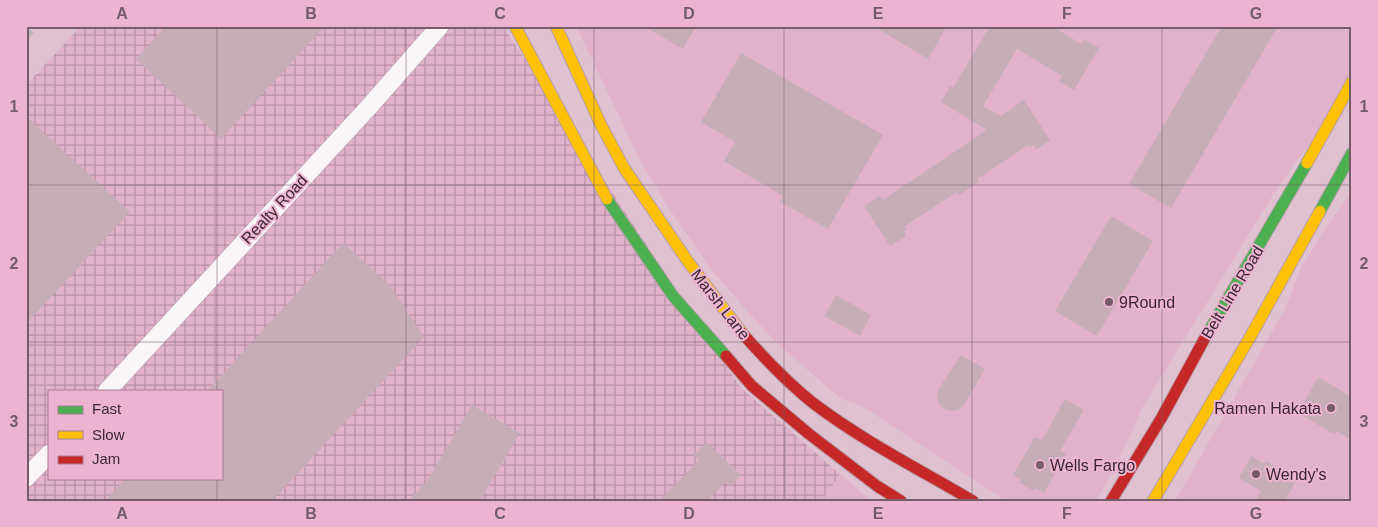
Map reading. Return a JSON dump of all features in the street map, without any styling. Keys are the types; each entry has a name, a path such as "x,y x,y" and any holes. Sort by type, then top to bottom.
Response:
{"main road":[{"name":"Marsh Lane","path":"515,26 612,208 673,296 752,386 809,434 877,486 901,501"},
{"name":"Marsh Lane","path":"556,26 617,156 640,194 717,302 765,358 812,402 844,424 973,501"},
{"name":"Belt Line Road","path":"1111,501 1162,417 1197,350 1249,272 1352,82"},
{"path":"1342,169 1349,142"},
{"path":"1153,501 1202,418 1280,272 1352,153"},
{"path":"1305,168 1311,181"},
{"path":"1202,418 1207,389"}],"street":[{"name":"Realty Road","path":"108,390 360,116 440,26"},
{"path":"26,478 48,455"}],"shaded area":[{"path":"81,26 503,26 740,387 840,474 822,501 26,501 26,85"},
{"path":"576,26 1352,26 1352,73 1317,133 1278,187 1142,408 1118,462 1096,501 1006,501 865,408 840,398 779,345 756,321 710,268 666,204 641,162"},
{"path":"1352,192 1352,501 1175,501 1284,311 1302,266 1327,226"},
{"path":"840,474 851,483 871,501 822,501"}],"building":[{"path":"166,26 325,26 221,139 136,59"},
{"path":"644,26 696,26 683,49"},
{"path":"873,26 947,26 928,59"},
{"path":"990,26 1052,26 1081,44 1084,39 1099,48 1074,90 1059,81 1062,76 1017,49 983,106 1001,116 1024,100 1050,140 1036,150 1034,145 1030,148 1028,145 977,179 979,182 959,195 957,192 905,226 907,229 904,231 906,236 890,246 864,206 880,196 883,200 987,130 941,102 950,86 953,88"},
{"path":"1222,26 1278,26 1171,208 1129,184"},
{"path":"741,53 883,135 828,229 780,202 783,196 724,161 735,142 701,122"},
{"path":"26,116 130,212 26,324"},
{"path":"1111,216 1153,241 1097,336 1055,311"},
{"path":"343,243 389,284 424,337 272,501 105,501 124,480 222,480 222,390 208,390"},
{"path":"836,295 871,315 860,336 824,316"},
{"path":"961,355 985,369 964,405 958,410 951,411 944,409 939,404 938,390"},
{"path":"1318,377 1352,397 1352,440 1336,431 1334,434 1298,413"},
{"name":"Wells Fargo","path":"1065,399 1084,410 1060,451 1066,454 1044,493 1036,488 1034,491 1020,483 1021,480 1013,475 1035,437 1042,440"},
{"path":"472,405 520,433 480,501 409,501 427,481"},
{"path":"707,442 741,475 730,486 726,482 707,501 659,501 699,460 694,455"},
{"path":"1251,456 1265,464 1266,461 1297,479 1285,501 1255,501 1261,491 1239,478"}],"railway":[{"path":"26,38 37,26"}],"traffic: fast":[{"path":"1320,211 1352,153"},
{"path":"1206,336 1307,163"},
{"path":"607,199 673,296 726,356"}],"traffic: slow":[{"path":"515,26 607,199"},
{"path":"556,26 601,125 624,168 689,263 742,333"},
{"path":"1307,163 1352,82"},
{"path":"1153,501 1249,339 1320,211"}],"traffic: jam":[{"path":"742,333 794,387 832,417 871,442 973,501"},
{"path":"1111,501 1162,417 1206,336"},
{"path":"726,356 752,386 809,434 877,486 901,501"}],"place":[{"name":"9Round","path":"1109,302"},
{"name":"Ramen Hakata","path":"1331,408"},
{"name":"Wells Fargo","path":"1040,465"},
{"name":"Wendy's","path":"1256,474"}]}
